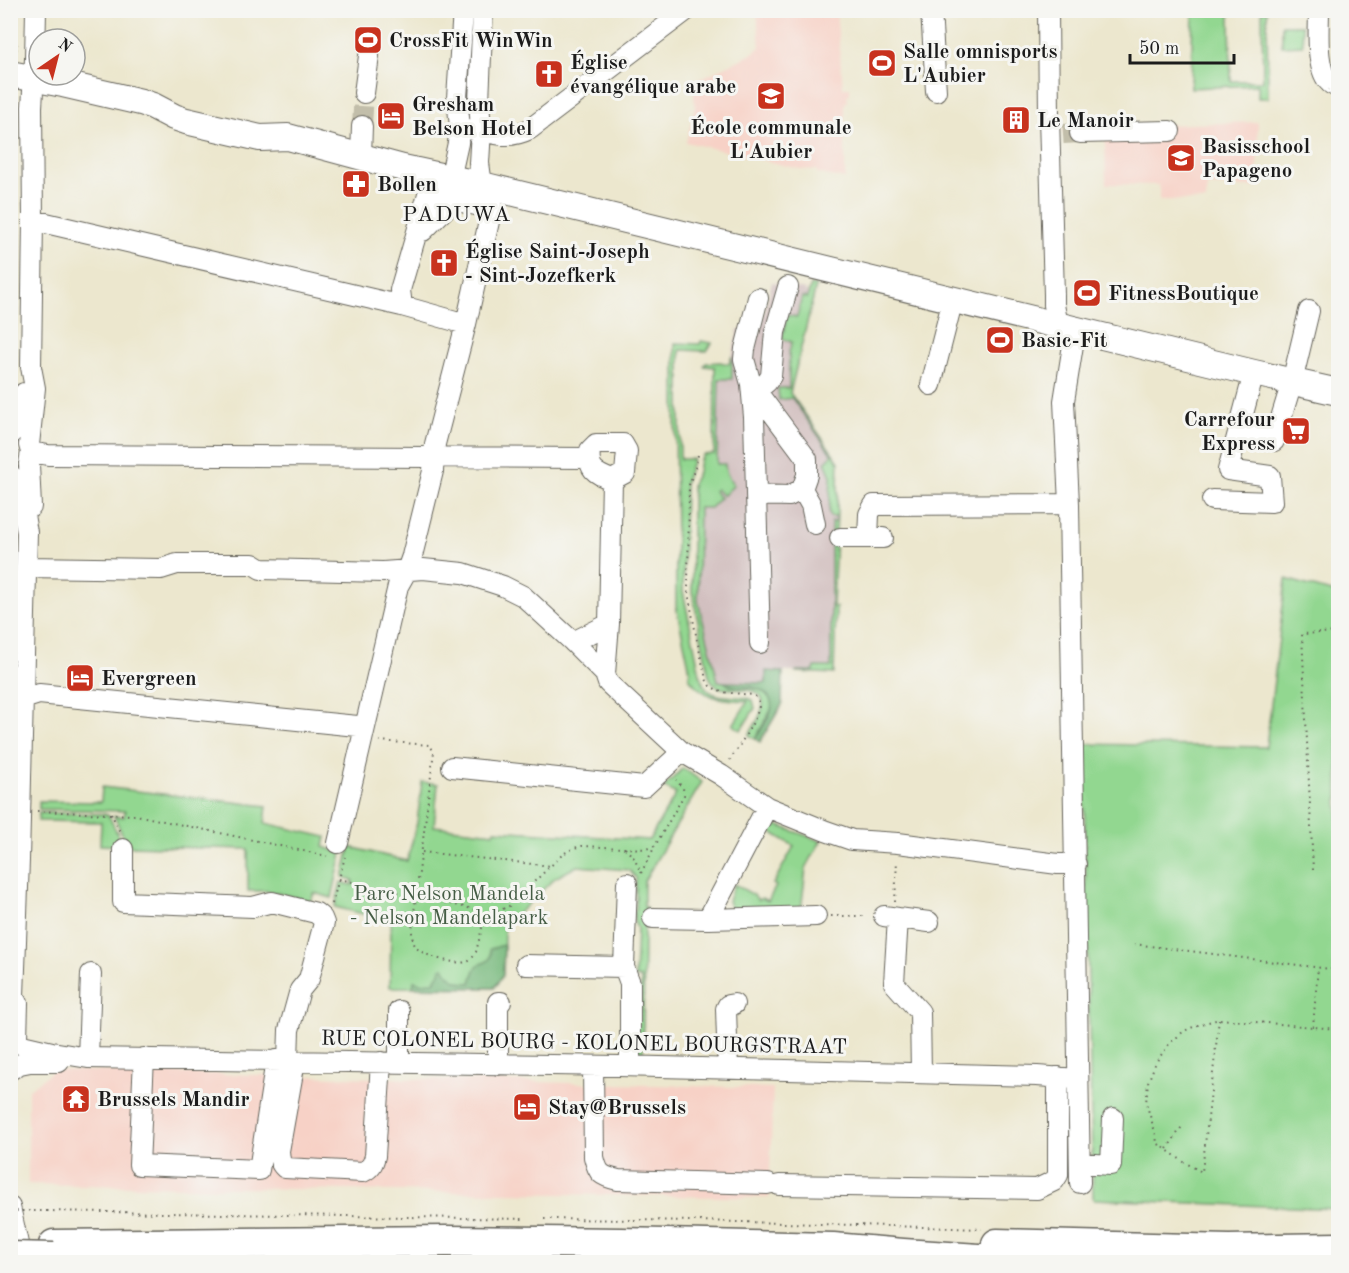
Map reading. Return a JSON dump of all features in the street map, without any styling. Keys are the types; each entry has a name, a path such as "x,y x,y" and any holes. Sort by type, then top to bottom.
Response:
{"highway":[{"path":"10,1257 54,1252 447,1240 833,1248 1026,1263"},
{"path":"833,1248 904,1241 1229,1250 1338,1248"},
{"path":"10,1245 54,1252 171,1263"}],"main road":[{"path":"22,76 141,102 174,117 196,123 260,138 288,137 361,156 462,195 953,299 1338,392"}],"street":[{"path":"27,532 31,524 30,454 35,388 31,367 32,107 22,76 36,10"},
{"path":"463,10 457,99 460,127 458,143 462,195 479,238"},
{"path":"423,231 462,195 480,163 479,101 483,10"},
{"path":"460,127 504,136 530,129 687,10"},
{"path":"931,10 936,91"},
{"path":"1048,10 1064,134 1053,305 1067,327 1073,345 1064,401 1069,504 1080,1183"},
{"path":"1319,10 1319,49 1322,72 1330,83 1338,88"},
{"path":"364,93 369,56"},
{"path":"361,156 362,126"},
{"path":"1064,134 1170,131"},
{"path":"337,853 398,586 412,556 433,471 435,444 466,324 492,201 462,195 428,194 400,290 402,306"},
{"path":"33,220 402,306 466,324"},
{"path":"753,387 767,382 771,376 775,332 788,287"},
{"path":"758,298 744,359 753,387 760,643"},
{"path":"932,385 953,299"},
{"path":"1238,433 1274,441 1292,382 1309,311"},
{"path":"30,454 22,438 10,435 15,428 23,404 31,367"},
{"path":"1212,500 1272,502 1270,476 1228,470 1254,373"},
{"path":"753,387 807,459 807,475 802,489 789,496 756,495"},
{"path":"596,444 623,444 627,451 626,472 612,480 599,475 591,467 590,450 596,444"},
{"path":"30,454 589,458"},
{"path":"10,1085 15,1054 18,1003 12,998 14,879 23,699 27,532 21,500 14,478 10,473 22,471 30,454"},
{"path":"612,480 609,624 605,674 608,683 682,752 721,775 767,807 852,840 898,843 1058,864 1076,864"},
{"path":"802,489 811,505 815,524"},
{"path":"840,538 876,538 869,514 874,505 1069,504"},
{"path":"26,567 161,569 177,564 253,564 261,569 383,572 423,569 463,573 503,586 523,596 605,674"},
{"path":"573,642 609,624"},
{"path":"23,699 38,706 334,737 357,739 363,733"},
{"path":"452,767 644,788 682,752"},
{"path":"708,920 767,807"},
{"path":"123,849 123,902 254,907 272,902 316,913 322,918 324,923 309,979 300,990 290,1030 279,1151 281,1165 285,1168 363,1172 374,1163 399,1011"},
{"path":"624,1066 630,983 624,967 634,878"},
{"path":"653,918 708,920 816,916"},
{"path":"921,1073 920,1012 894,983 892,917 929,922"},
{"path":"526,964 624,967"},
{"path":"88,1058 91,974"},
{"path":"498,1065 498,1002 501,1002"},
{"path":"728,1069 726,1009 728,1005 734,1004"},
{"path":"621,1022 624,1066"},
{"name":"RUE COLONEL BOURG - KOLONEL BOURGSTRAAT","path":"15,1054 30,1062 71,1062 88,1058 286,1060 921,1073 1078,1079"},
{"path":"144,1058 139,1165 259,1170 286,1060"},
{"path":"593,1066 594,1157 596,1169 604,1177 618,1180 773,1185 1037,1189 1054,1181 1058,1175 1058,1077"},
{"path":"1080,1162 1111,1165 1113,1118"},
{"path":"10,1209 22,1263"}],"path":[{"path":"698,455 688,485 688,592 706,679 710,686 720,692 754,695 759,701 755,718 721,775"},
{"path":"1313,870 1302,634 1338,632"},
{"path":"363,733 375,741 429,745 434,750 412,929 415,946 420,953 429,956 460,963 470,960 476,952 486,912"},
{"path":"339,879 486,912 498,911 509,906 563,854 574,848 582,846 646,849 655,846 684,795 683,788 666,767"},
{"path":"36,810 136,815 294,847 337,853 344,860 331,910 322,918"},
{"path":"111,813 123,840 123,849"},
{"path":"816,916 892,917 898,843"},
{"path":"624,848 634,858 634,878"},
{"path":"422,852 551,866"},
{"path":"1134,944 1338,970"},
{"path":"1312,1027 1318,967"},
{"path":"1219,1019 1202,1172 1157,1143 1146,1103 1148,1082 1156,1062 1170,1043 1184,1031 1198,1024 1219,1019 1338,1029"},
{"path":"1167,1149 1183,1125"},
{"path":"10,1209 527,1219"},
{"path":"537,1219 902,1225 989,1229"}],"shaded area":[{"name":"École communale L'Aubier","path":"757,11 836,11 843,87 850,87 850,94 847,95 848,102 845,102 845,179 817,173 817,170 800,169 686,142 695,107 693,82 750,55 760,47"},
{"name":"Basisschool Papageno","path":"1258,122 1257,187 1207,186 1206,201 1159,200 1159,185 1106,184 1105,139 1080,133 1063,134 1063,128"},
{"path":"772,282 814,294 790,393 839,462 833,607 836,607 834,674 767,671 767,683 718,681 698,601 700,463 717,464 719,378 732,378 732,356 738,329 759,334"},
{"path":"54,1070 773,1088 769,1198 28,1184 28,1090"}],"green space":[{"path":"1193,11 1230,11 1231,81 1263,81 1262,11 1267,11 1268,98 1258,98 1258,85 1191,88"},
{"path":"1282,25 1302,25 1303,45 1282,46"},
{"path":"811,285 816,286 790,393 839,462 833,607 836,607 834,674 796,672 814,671 815,667 831,667 831,522 836,522 836,517 830,517 829,513 831,476 825,462 832,455 792,398 779,400 778,388 789,388 789,352 792,342 782,339 787,315 797,317 802,297 807,298"},
{"path":"701,341 712,343 707,351 680,350 680,459 693,459 685,482 683,591 701,679 705,687 717,695 753,700 755,708 741,730 733,725 748,701 715,697 702,691 689,678 690,671 676,606 675,343 700,344"},
{"path":"732,356 732,379 719,379 717,464 725,464 728,476 734,485 723,496 716,489 714,491 720,498 710,508 699,508 698,601 718,681 730,686 759,689 772,701 772,708 755,739 749,735 760,716 763,701 755,692 724,689 711,681 692,591 692,484 698,472 700,459 703,455 714,454 715,367 704,366 706,363 729,364"},
{"path":"1286,579 1338,594 1338,1209 1093,1199 1083,744 1266,747"},
{"path":"766,671 783,672 783,703 760,742 755,739 769,715 770,698 757,688 733,686 724,682 766,683"},
{"name":"Parc Nelson Mandela - Nelson Mandelapark","path":"683,768 702,782 644,881 646,925 644,928 643,1053 634,1052 634,989 641,989 641,978 635,977 636,878 629,870 577,866 555,878 504,927 503,975 494,988 390,987 391,921 335,907 341,882 352,885 353,880 343,877 350,847 407,861 417,823 422,782 438,784 434,826 494,833 495,830 649,840 676,794 664,787"},
{"path":"102,787 267,806 265,823 326,837 324,847 342,853 332,898 314,893 311,901 269,891 248,891 248,849 126,846 114,816 124,817 125,811 39,809 39,801 101,802"},
{"path":"39,813 105,814 109,816 119,837 120,846 100,845 101,822 38,821"},
{"path":"768,822 821,841 806,868 801,911 734,910 728,901 734,884 754,895 758,900 762,898 768,901 776,886 773,884 794,846 764,828"},
{"path":"504,945 503,975 494,988 413,987 414,981 434,982 441,968 444,967 455,980 471,983 476,968 489,960 490,949"}],"tunnel":[{"path":"362,126 364,93"},
{"path":"1063,134 1080,133"}],"place":[{"name":"CrossFit WinWin","path":"368,40"},
{"name":"Salle omnisports L'Aubier","path":"882,63"},
{"name":"Église évangélique arabe","path":"549,74"},
{"name":"École communale L'Aubier","path":"771,96"},
{"name":"Gresham Belson Hotel","path":"391,116"},
{"name":"Le Manoir","path":"1016,120"},
{"name":"Basisschool Papageno","path":"1181,158"},
{"name":"Bollen","path":"356,184"},
{"name":"Église Saint-Joseph - Sint-Jozefkerk","path":"444,263"},
{"name":"FitnessBoutique","path":"1087,293"},
{"name":"Basic-Fit","path":"1000,340"},
{"name":"Carrefour Express","path":"1296,431"},
{"name":"Evergreen","path":"80,678"},
{"name":"Brussels Mandir","path":"76,1099"},
{"name":"Stay@Brussels","path":"527,1107"}],"district":[{"name":"PADUWA","path":"457,213"}]}
